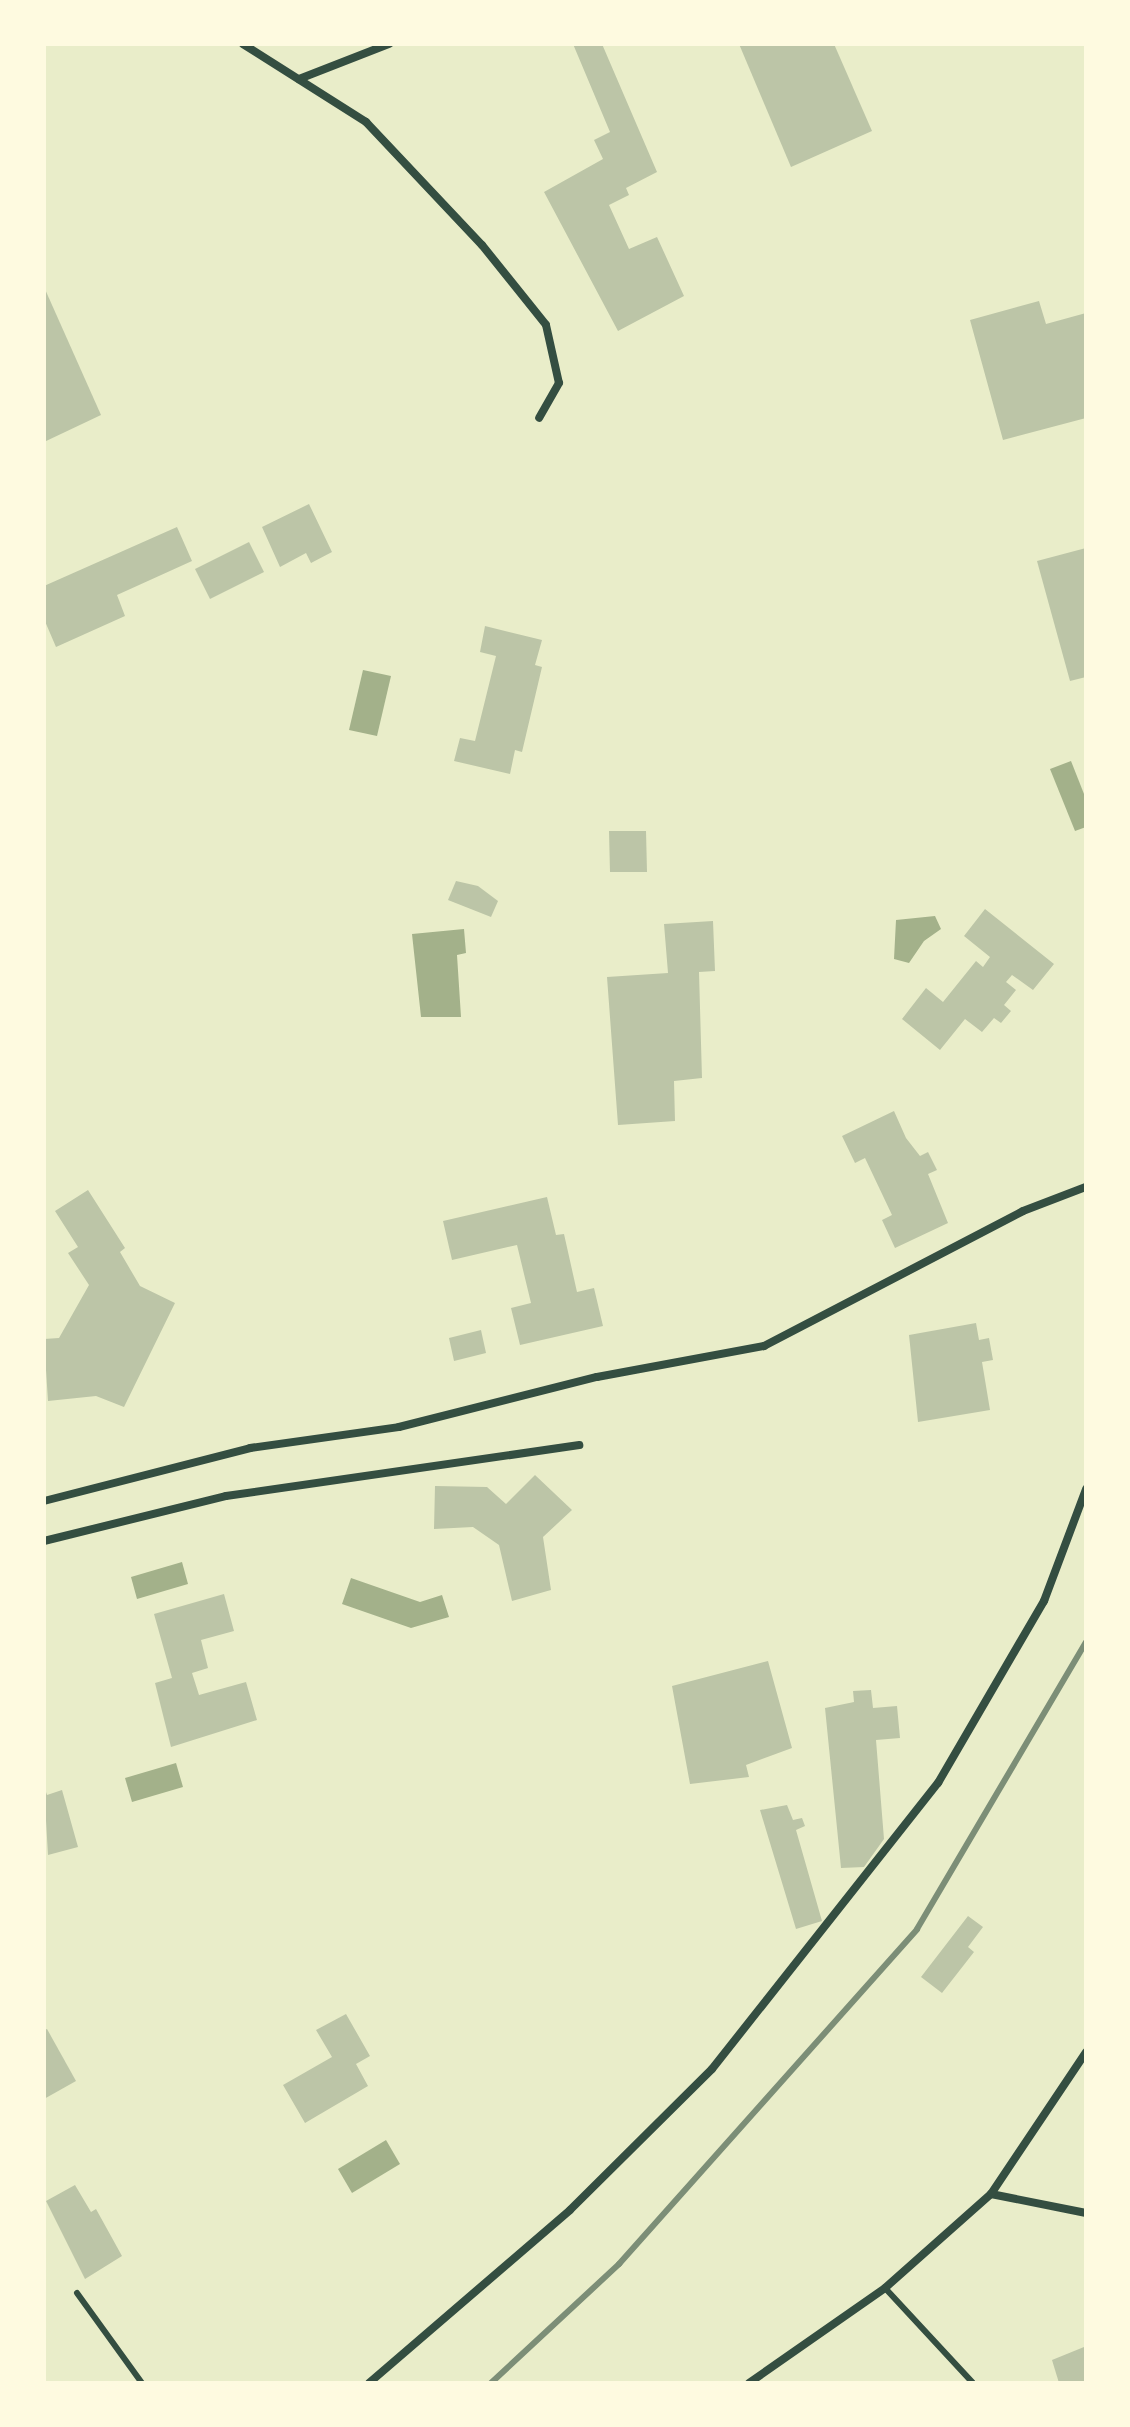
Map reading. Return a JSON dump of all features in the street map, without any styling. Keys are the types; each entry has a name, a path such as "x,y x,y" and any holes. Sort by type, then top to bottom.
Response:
{"street":[{"path":"243,44 366,122 482,245 546,325 559,383 539,418"},
{"path":"299,79 389,44"},
{"path":"44,1501 250,1448 399,1427 597,1377 764,1346 1023,1211 1086,1187"},
{"path":"44,1541 226,1496 579,1445"},
{"path":"369,2383 570,2210 712,2069 938,1783 1044,1601 1086,1489"},
{"path":"749,2383 885,2288 991,2194 1086,2052"},
{"path":"991,2194 1086,2213"}],"lane":[{"path":"885,2288 973,2383"},
{"path":"77,2293 142,2383"}],"shaded area":[{"path":"363,670 391,676 377,736 349,730"},
{"path":"1071,761 1086,799 1086,827 1075,831 1050,769"},
{"path":"935,916 941,929 924,941 909,963 894,959 896,920"},
{"path":"464,929 466,953 457,955 461,1017 421,1017 412,934"},
{"path":"182,1562 188,1584 137,1599 131,1577"},
{"path":"351,1578 420,1602 442,1595 449,1617 411,1628 342,1604"},
{"path":"176,1763 183,1787 132,1802 125,1778"},
{"path":"386,2140 400,2164 352,2193 338,2169"}],"building":[{"path":"573,44 602,44 657,172 626,188 629,195 609,205 629,249 657,237 684,296 618,331 544,192 603,159 594,140 610,132"},
{"path":"739,44 834,44 872,131 791,167"},
{"path":"44,287 101,415 44,442"},
{"path":"1039,301 1046,324 1086,313 1086,418 1003,440 970,320"},
{"path":"309,504 332,552 311,563 306,553 280,567 262,527"},
{"path":"177,527 192,561 117,595 125,616 56,647 44,619 44,586"},
{"path":"249,542 264,572 210,599 195,569"},
{"path":"1086,548 1086,677 1070,681 1037,561"},
{"path":"485,626 542,640 535,665 542,667 522,752 515,750 510,774 454,761 460,738 475,741 496,656 480,652"},
{"path":"609,831 646,831 647,872 610,872"},
{"path":"456,881 478,886 498,901 491,917 448,900"},
{"path":"985,909 1054,964 1033,990 1012,975 1006,982 1016,990 1004,1005 1011,1011 1001,1023 994,1018 982,1032 965,1019 940,1050 902,1019 926,988 943,1002 976,961 983,967 990,957 964,936"},
{"path":"713,921 715,971 699,972 702,1078 674,1081 675,1121 618,1125 607,977 668,973 664,924"},
{"path":"894,1111 906,1138 920,1156 928,1152 937,1170 928,1174 948,1223 895,1248 882,1220 892,1215 865,1158 855,1163 842,1136"},
{"path":"88,1190 125,1248 120,1252 140,1286 175,1303 124,1407 96,1396 48,1401 44,1339 59,1338 89,1285 68,1253 78,1247 55,1211"},
{"path":"547,1197 556,1235 564,1234 577,1292 594,1288 603,1326 520,1345 511,1308 531,1303 517,1245 452,1260 443,1221"},
{"path":"976,1323 979,1340 989,1338 993,1360 982,1362 990,1410 918,1422 909,1335"},
{"path":"481,1330 486,1353 454,1361 449,1338"},
{"path":"535,1475 572,1510 543,1537 551,1590 512,1601 499,1545 473,1527 434,1529 435,1486 487,1487 506,1504"},
{"path":"224,1594 234,1631 201,1640 208,1668 192,1673 199,1695 246,1682 257,1720 171,1747 155,1683 172,1678 154,1614"},
{"path":"768,1661 792,1748 746,1765 749,1777 690,1784 672,1686"},
{"path":"871,1690 873,1708 897,1706 900,1738 876,1740 884,1839 864,1867 841,1868 825,1708 854,1702 853,1691"},
{"path":"44,1786 47,1795 62,1790 78,1847 48,1855"},
{"path":"787,1805 793,1820 802,1818 805,1826 796,1830 822,1921 796,1929 760,1810"},
{"path":"968,1916 983,1927 968,1947 974,1952 942,1993 921,1977"},
{"path":"346,2014 370,2056 356,2064 368,2086 305,2123 283,2085 332,2057 316,2030"},
{"path":"47,2029 76,2081 44,2099 44,2030"},
{"path":"75,2185 91,2212 96,2209 122,2256 85,2279 46,2201"},
{"path":"1084,2347 1086,2383 1059,2383 1052,2360"}],"railway":[{"path":"491,2383 619,2264 917,1929 1086,1642"}]}
